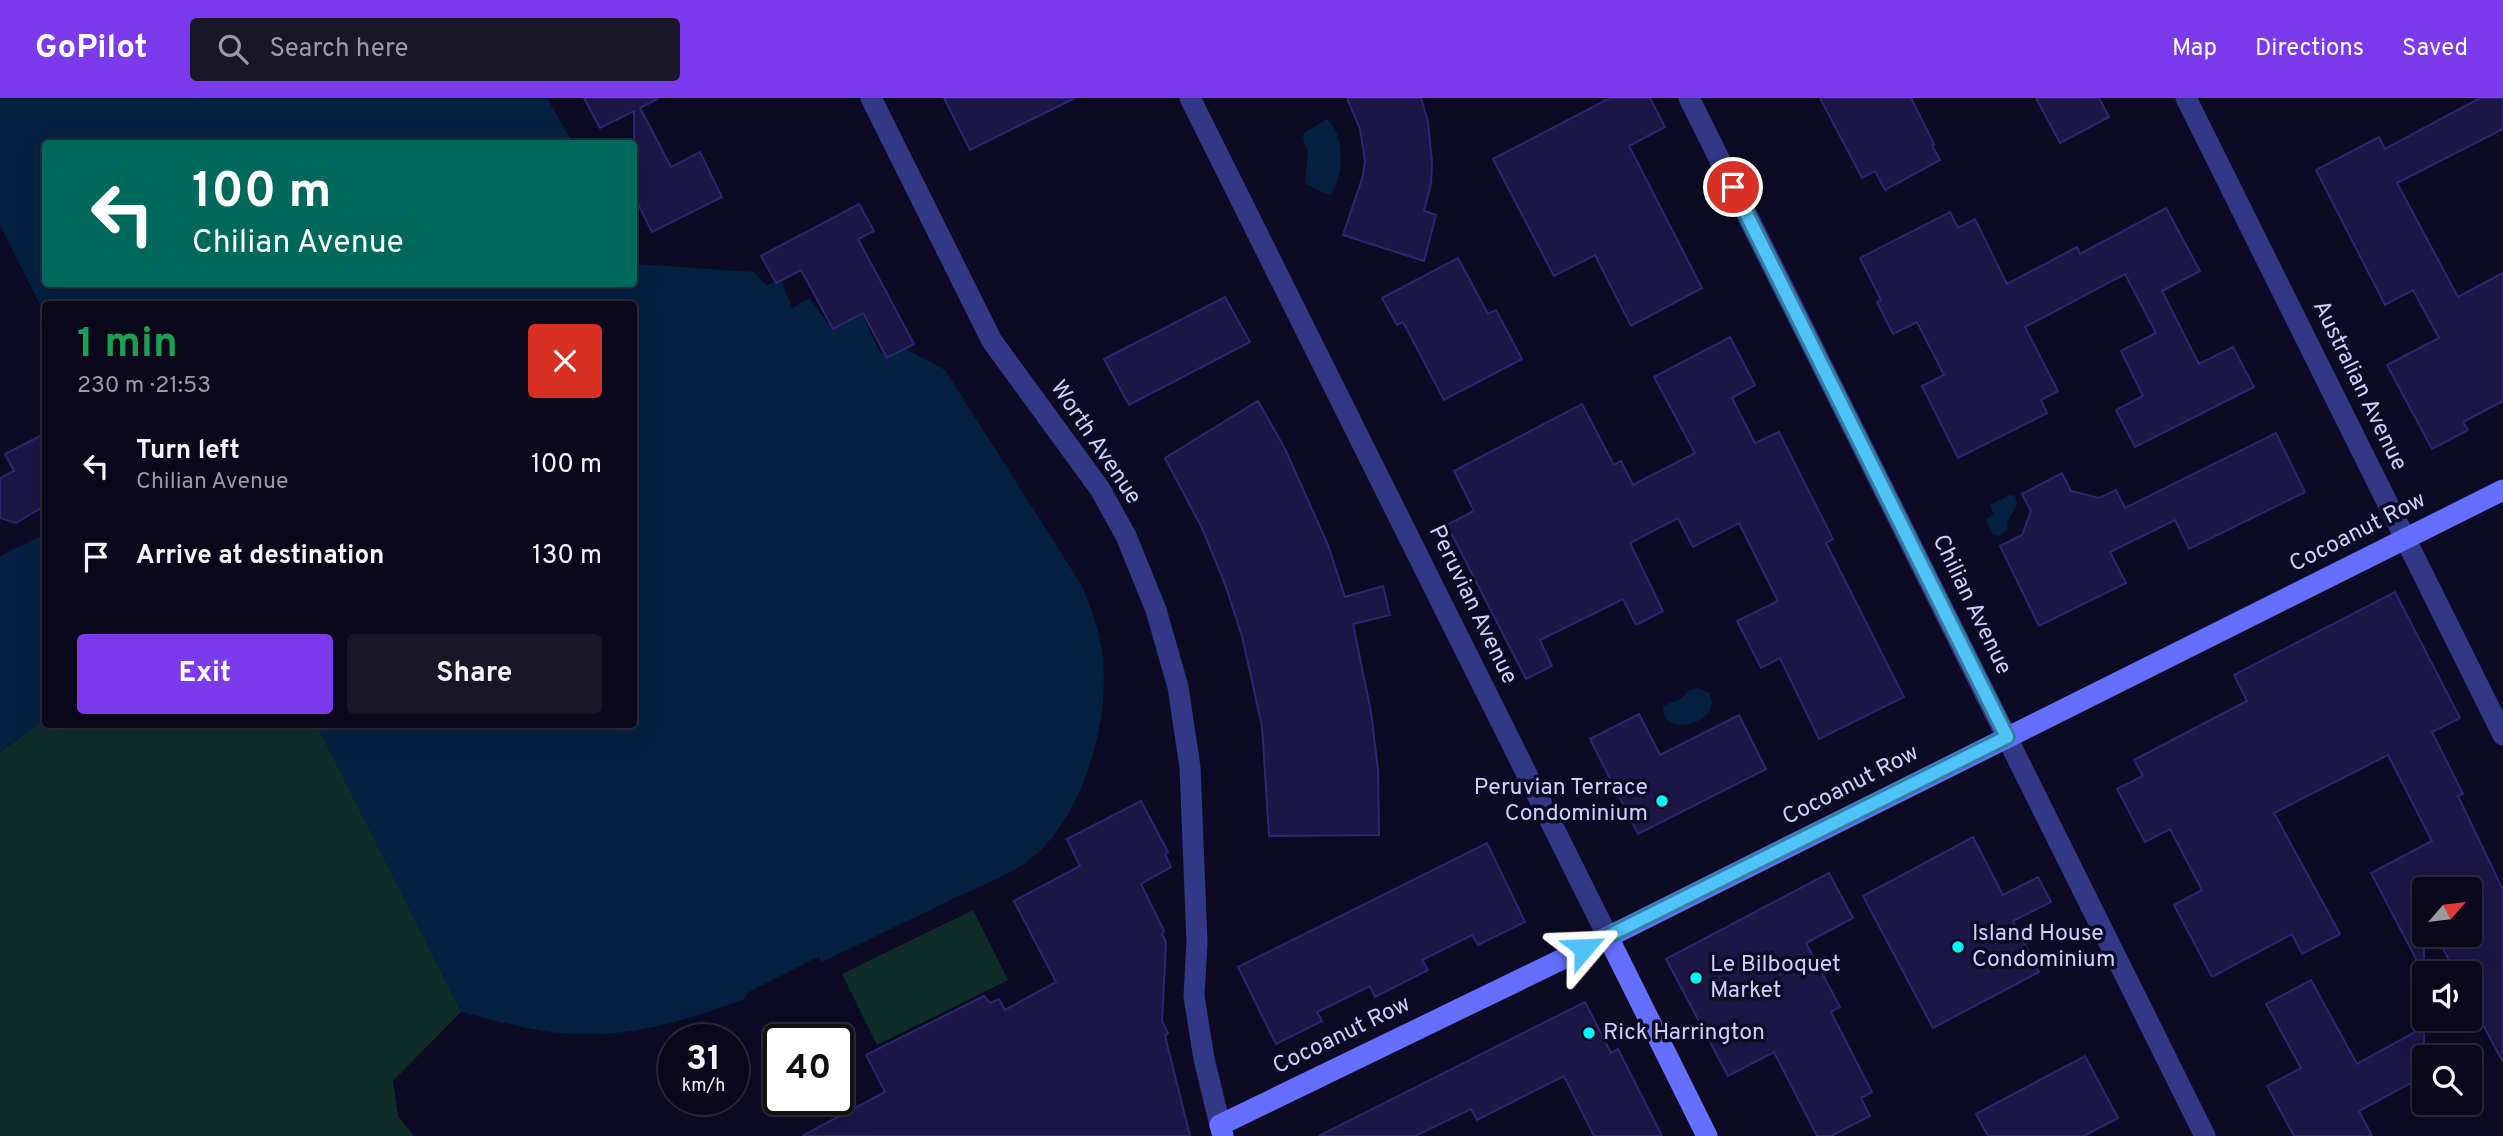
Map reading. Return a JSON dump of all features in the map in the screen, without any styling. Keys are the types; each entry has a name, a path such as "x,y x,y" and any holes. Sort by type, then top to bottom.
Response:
{"street":[{"name":"Worth Avenue","path":"871,98 992,341 1100,489 1126,536 1156,610 1178,687 1190,766 1197,942 1195,996 1204,1059 1222,1130"},
{"name":"Peruvian Avenue","path":"1190,98 1707,1136"},
{"name":"Chilian Avenue","path":"1689,98 2206,1136"},
{"name":"Australian Avenue","path":"2186,98 2503,735"},
{"name":"Cocoanut Row","path":"1222,1130 2503,490"}],"green space":[{"path":"42,722 42,728 319,728 461,1012 393,1081 398,1116 414,1136 0,1136 0,752"},
{"path":"973,910 1008,980 877,1045 842,974"}],"water":[{"path":"0,98 547,98 571,140 42,140 42,287 637,287 637,264 754,272 766,285 781,280 792,308 809,298 828,323 860,310 880,353 906,349 945,370 1082,586 1097,627 1104,680 1096,740 1088,771 1075,801 1060,827 1041,850 1019,867 822,962 819,956 747,993 744,999 702,1014 638,1030 572,1034 516,1026 461,1012 319,728 637,728 637,301 42,301 42,308 0,225"},
{"path":"1327,119 1337,136 1341,157 1338,179 1330,196 1305,183 1308,154 1303,138 1304,133"},
{"path":"2009,495 2015,496 2017,504 2007,523 2008,530 1999,536 1993,535 1986,519 1994,514 1990,505"},
{"path":"42,535 42,722 0,752 0,556"},
{"path":"1697,688 1709,693 1712,703 1707,714 1702,719 1687,724 1680,725 1667,720 1663,706"}],"building":[{"path":"584,98 659,98 640,108 671,167 700,152 722,197 652,232 637,202 634,111 600,128"},
{"path":"944,98 1075,98 970,150"},
{"path":"1347,98 1421,98 1428,122 1432,163 1431,183 1424,211 1436,215 1424,261 1343,235 1363,176 1365,161 1360,129"},
{"path":"1610,98 1650,98 1665,127 1629,146 1702,288 1631,326 1595,255 1554,276 1493,159"},
{"path":"1820,98 1911,98 1940,160 1885,190 1875,171 1862,178"},
{"path":"2036,98 2099,98 2109,117 2060,143"},
{"path":"2480,98 2503,98 2503,129 2397,183 2458,297 2503,273 2503,401 2463,422 2468,430 2432,449 2387,365 2439,338 2413,290 2385,305 2316,170 2379,137 2385,149"},
{"path":"859,204 874,231 858,239 914,344 887,358 863,313 833,329 801,270 776,283 761,256"},
{"path":"2166,208 2200,271 2162,291 2199,364 2233,347 2254,387 2135,447 2116,410 2143,396 2121,351 2156,333 2125,274 2025,327 2058,391 2041,400 2047,413 1958,458 1922,386 1944,375 1917,322 1893,334 1877,302 1881,300 1860,258 1950,212 1958,228 1975,219 2007,284 2077,247 2080,254"},
{"path":"1458,258 1488,314 1496,310 1522,359 1444,400 1403,322 1397,325 1382,298"},
{"path":"1225,297 1250,342 1129,405 1104,359"},
{"path":"1730,337 1755,385 1732,398 1755,443 1779,432 1833,539 1826,543 1904,697 1819,739 1780,658 1761,668 1737,621 1778,601 1739,523 1693,547 1678,518 1630,543 1663,611 1636,625 1623,599 1540,640 1552,666 1526,679 1447,525 1474,511 1454,471 1582,404 1614,465 1621,461 1633,485 1695,453 1654,377"},
{"path":"1258,401 1285,449 1328,545 1345,597 1383,586 1390,615 1353,624 1371,712 1378,770 1379,835 1269,836 1262,726 1242,636 1225,584 1202,528 1165,458"},
{"path":"2276,433 2305,492 2189,549 2175,520 2110,552 2126,583 2039,626 2000,546 2022,535 2031,511 2022,494 2062,473 2071,491 2099,498 2116,490 2125,508"},
{"path":"42,435 42,507 16,523 0,518 0,478 14,471 5,454"},
{"path":"2395,592 2460,718 2432,732 2463,794 2458,796 2503,890 2503,1062 2482,1023 2482,961 2450,961 2442,947 2482,947 2482,877 2412,877 2412,947 2424,947 2424,961 2417,961 2371,873 2432,841 2388,755 2274,813 2340,934 2302,954 2292,934 2212,977 2174,905 2202,890 2170,829 2145,842 2117,789 2143,776 2134,760 2247,701 2234,675"},
{"name":"Peruvian Terrace Condominium","path":"1639,714 1660,755 1739,715 1766,769 1638,834 1590,739"},
{"path":"1141,801 1168,852 1165,854 1171,867 1141,884 1164,931 1162,934 1166,942 1162,1021 1168,1033 1165,1036 1190,1136 802,1136 842,1115 854,1115 854,1108 885,1092 866,1055 984,996 990,1003 999,999 1005,1010 1056,982 1014,901 1080,866 1067,839"},
{"name":"Island House Condominium","path":"1973,837 2003,895 2038,877 2051,902 2013,921 2039,972 1933,1028 1863,896"},
{"path":"1487,843 1525,922 1478,945 1472,935 1422,960 1428,970 1375,997 1370,986 1317,1012 1322,1021 1276,1044 1238,967"},
{"path":"1829,873 1853,918 1806,943 1840,1007 1831,1012 1872,1092 1861,1098 1870,1116 1831,1136 1817,1136 1774,1052 1728,1076 1666,959"},
{"path":"2311,980 2357,1064 2417,1031 2424,1031 2424,1045 2412,1045 2412,1082 2359,1111 2372,1136 2294,1136 2267,1086 2301,1068 2266,1004"},
{"path":"1585,1002 1611,1053 1618,1049 1662,1136 1594,1136 1564,1076 1477,1120 1471,1109 1415,1136 1319,1136"},
{"path":"2085,1056 2118,1118 2084,1136 1988,1136 1976,1114"}],"place":[{"name":"Peruvian Terrace Condominium","path":"1662,801"},
{"name":"Island House Condominium","path":"1958,947"},
{"name":"Le Bilboquet Market","path":"1696,978"},
{"name":"Rick Harrington","path":"1589,1033"}],"route":[{"path":"1584,948 2007,737 1733,187"}]}
